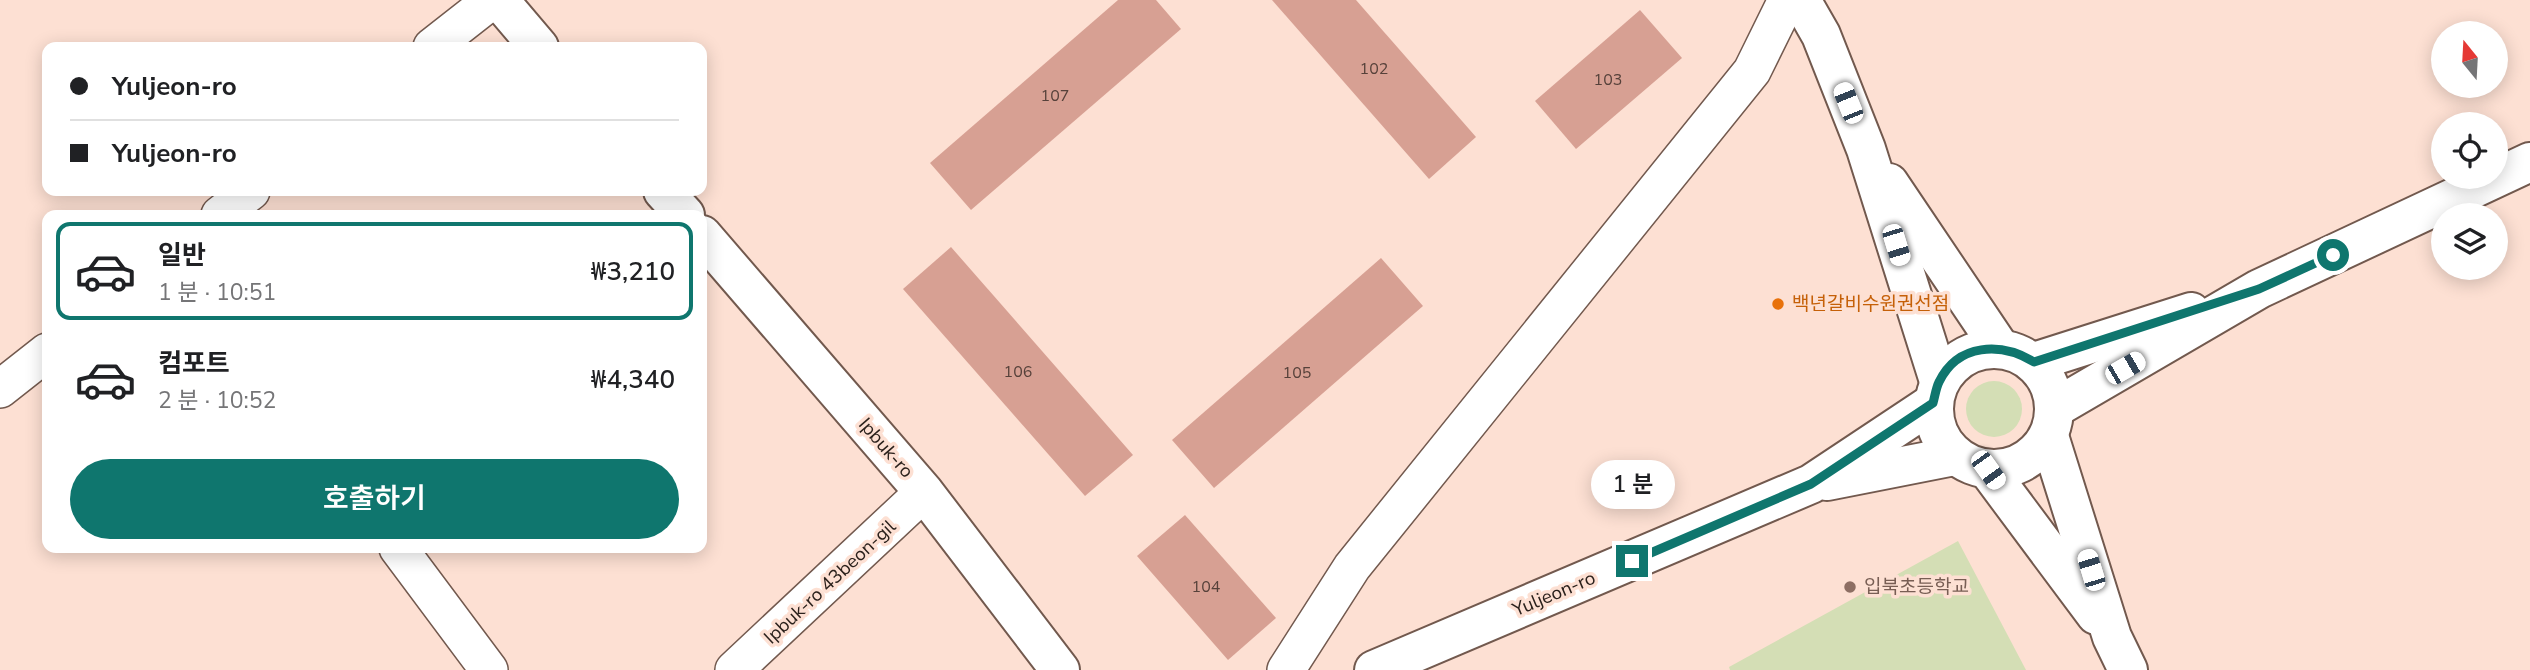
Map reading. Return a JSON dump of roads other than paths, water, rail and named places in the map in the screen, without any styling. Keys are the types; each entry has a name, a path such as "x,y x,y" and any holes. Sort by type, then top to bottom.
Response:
{"street":[{"path":"438,42 492,0"},
{"path":"499,0 536,42"},
{"path":"1286,670 1352,568 1752,71 1787,0"},
{"path":"1801,0 1821,35 1866,149 1936,392 1937,432 1971,463 2120,653"},
{"path":"1866,149 2017,355 2050,383 2052,422 2120,653"},
{"path":"1971,463 2012,467 2034,456 2052,422 2259,289 2530,162"},
{"path":"226,210 245,196"},
{"name":"Ipbuk-ro","path":"707,241 924,492 1060,670"},
{"path":"1936,392 1954,362 1976,351 2017,355 2259,289"},
{"path":"0,389 42,356"},
{"name":"Yuljeon-ro","path":"1374,670 1811,484 1936,392"},
{"name":"Yuljeon-ro","path":"1811,484 1971,463"},
{"name":"Ipbuk-ro 43beon-gil","path":"746,666 924,492"},
{"path":"402,553 489,670"}],"place":[{"name":"백년갈비수원권선점","path":"1778,304"},
{"name":"입북초등학교","path":"1850,587"}]}
